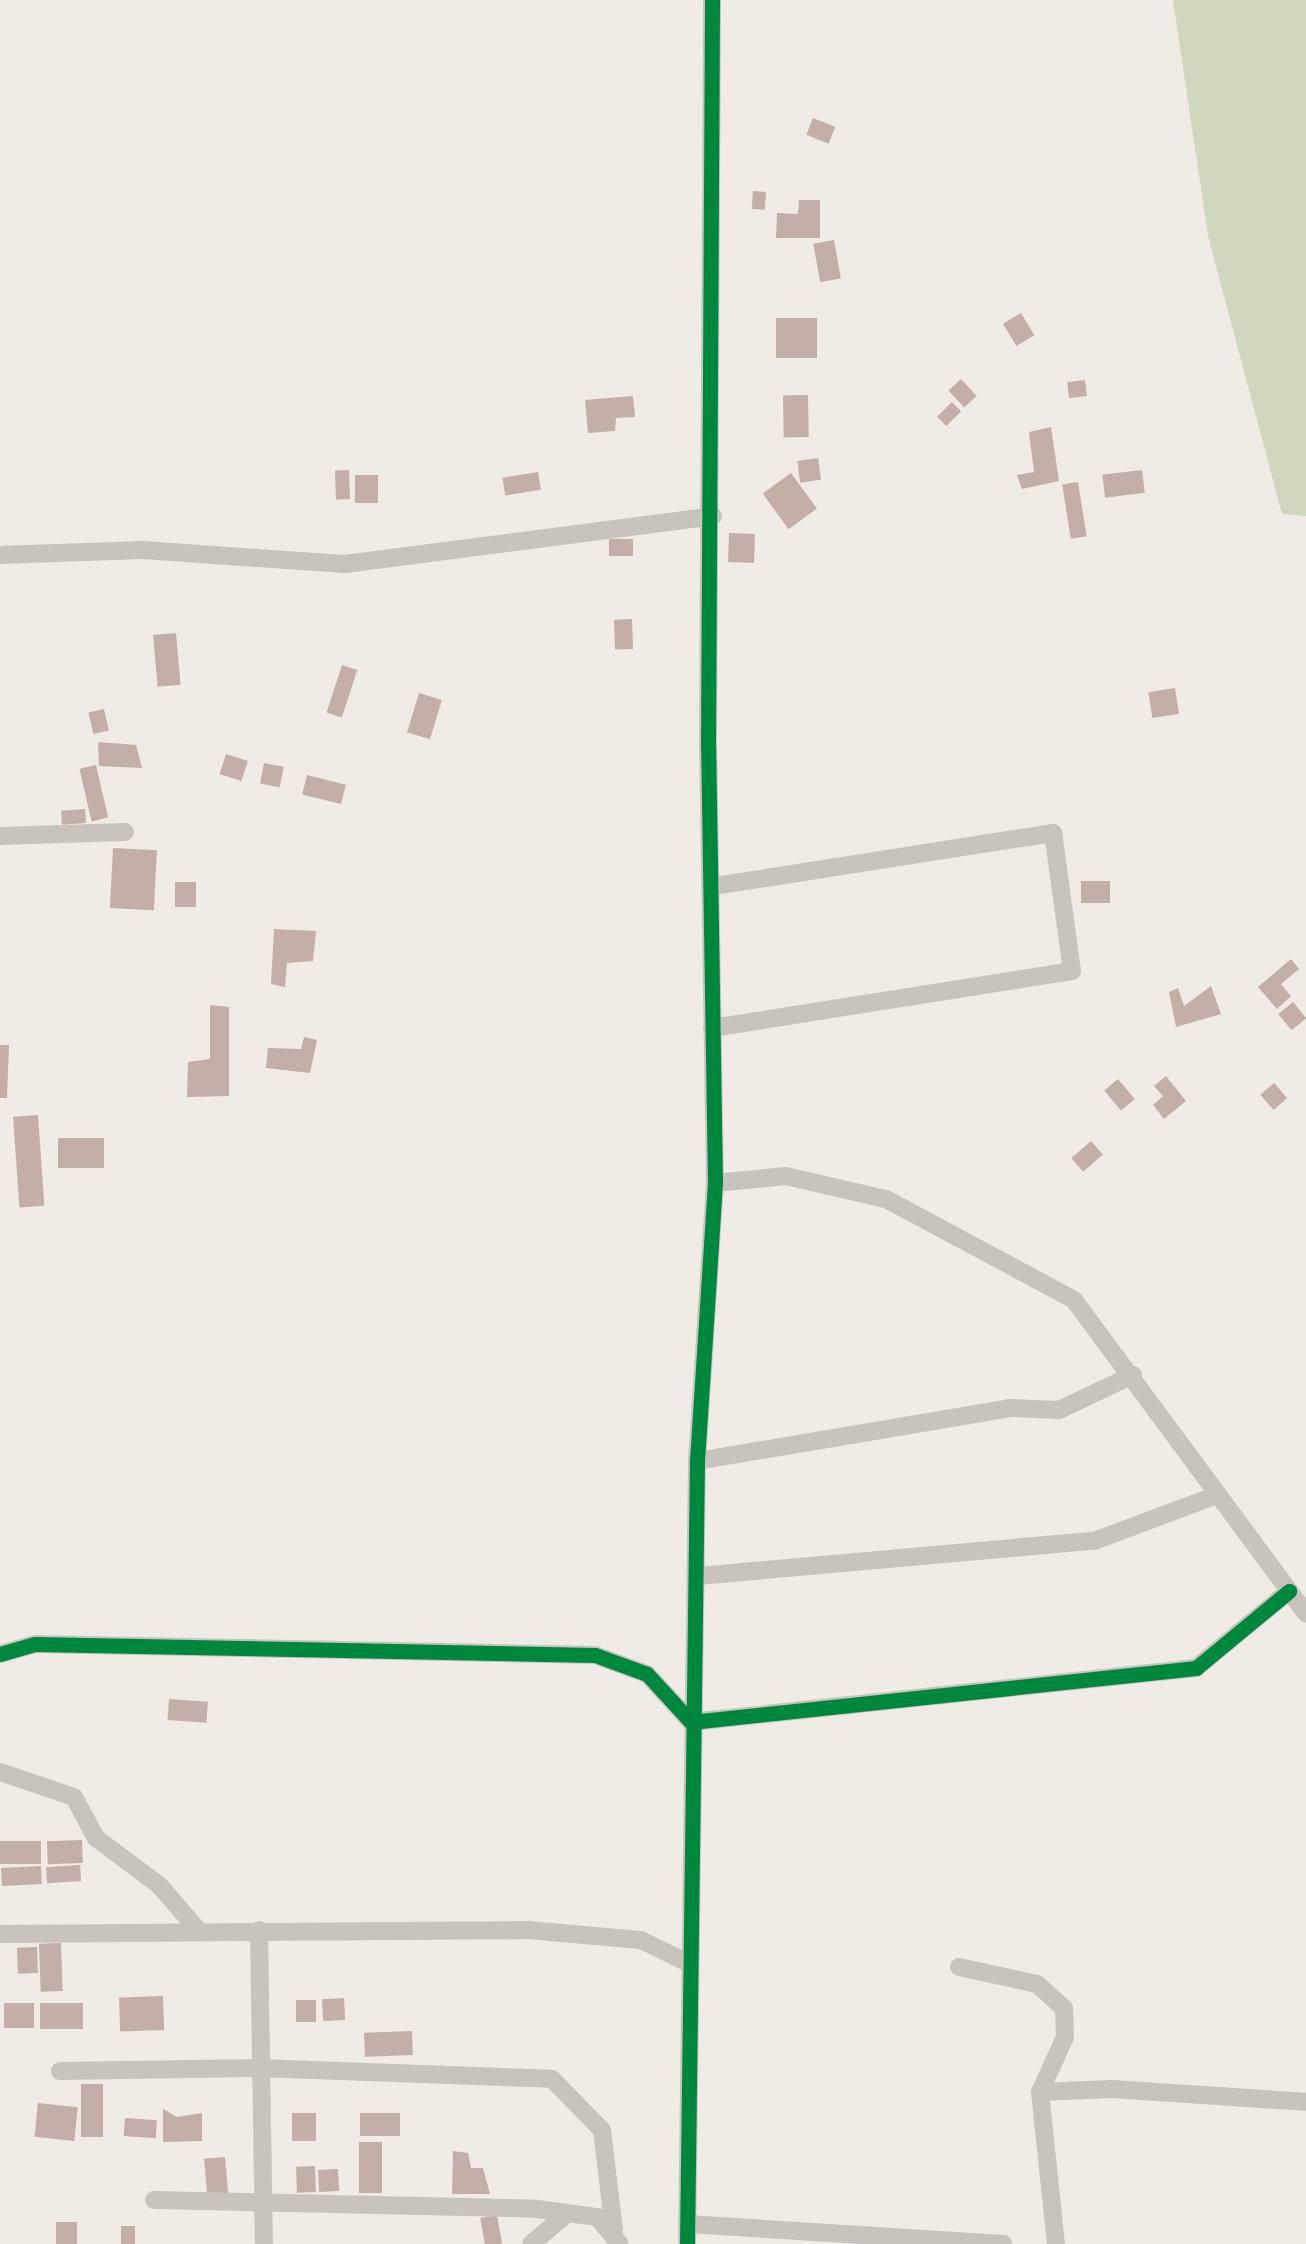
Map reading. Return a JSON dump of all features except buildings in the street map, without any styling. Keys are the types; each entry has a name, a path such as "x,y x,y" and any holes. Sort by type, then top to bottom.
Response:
{"street":[{"path":"687,2244 686,1962 698,1576 697,1462 715,1183 712,0"},
{"path":"0,556 143,550 344,564 713,516"},
{"path":"0,836 125,832"},
{"path":"712,886 1053,833 1072,971 712,1028"},
{"path":"691,1722 1196,1668 1299,1601 1074,1300 886,1198 786,1176 715,1183"},
{"path":"697,1462 1008,1408 1059,1410 1133,1375"},
{"path":"698,1576 1094,1541 1217,1495"},
{"path":"0,1654 35,1644 595,1655 648,1674 691,1722"},
{"path":"0,1772 74,1797 96,1838 159,1885 199,1931"},
{"path":"260,1930 258,2068 264,2244"},
{"path":"0,1934 528,1930 640,1940 686,1962"},
{"path":"959,1967 1037,1984 1064,2008 1064,2036 1040,2092 1056,2244"},
{"path":"60,2071 258,2068 558,2082 602,2130 617,2237"},
{"path":"1040,2092 1112,2089 1306,2102"},
{"path":"154,2200 568,2213 617,2237"},
{"path":"531,2244 568,2213"},
{"path":"687,2224 1003,2244"}],"green space":[{"path":"1173,0 1306,0 1306,516 1282,514 1208,236"}],"cycle path":[{"path":"687,2244 697,1461 715,1183 708,746 712,0"},
{"path":"0,1654 35,1644 595,1655 647,1674 691,1722 1196,1668 1289,1591"}]}
